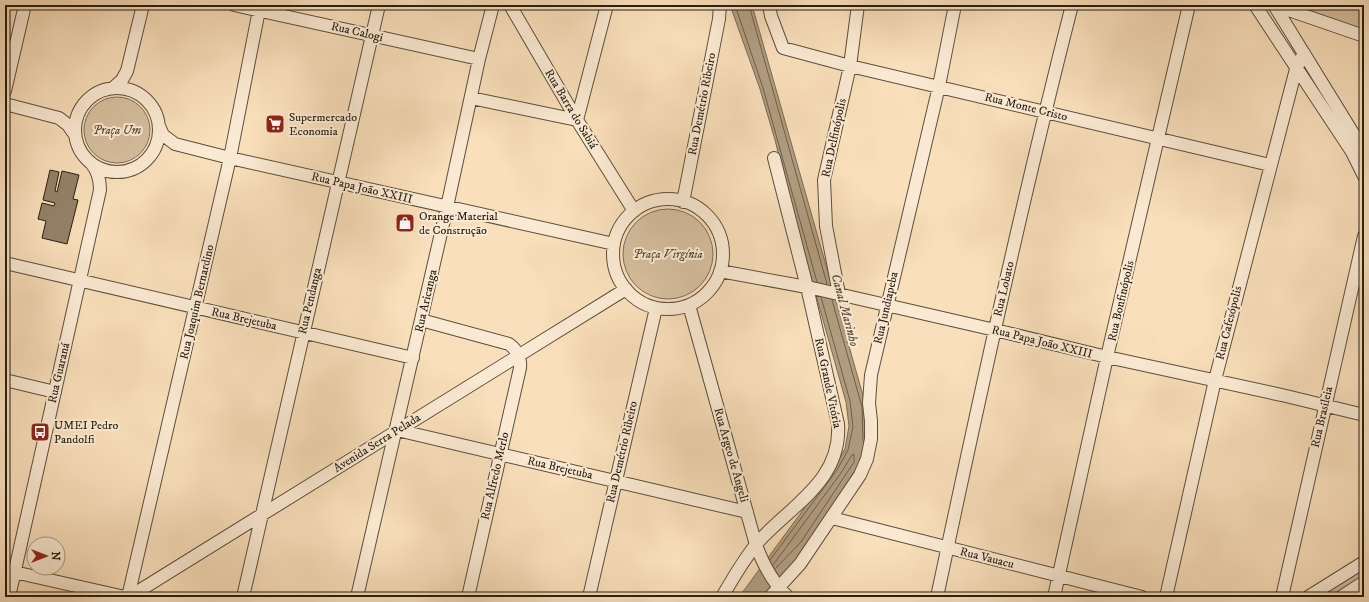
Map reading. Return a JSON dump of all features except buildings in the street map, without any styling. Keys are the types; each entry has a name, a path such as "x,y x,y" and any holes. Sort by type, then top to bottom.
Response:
{"street":[{"path":"5,92 24,5"},
{"path":"75,135 76,120 82,108 95,94 112,88 122,80 129,67 143,5"},
{"name":"Rua Calogi","path":"234,5 260,8 372,36 479,59"},
{"name":"Rua Pendanga","path":"243,597 379,5"},
{"name":"Rua Aricanga","path":"357,597 448,207 479,59 493,5"},
{"name":"Rua Barra do Sabiá","path":"510,5 577,120 634,211"},
{"path":"471,98 577,120 607,5"},
{"name":"Rua Monte Cristo","path":"769,5 771,16 783,48 850,66 1270,165"},
{"name":"Rua Delfinópolis","path":"837,294 826,226 824,180 850,66 858,5"},
{"name":"Rua Jundiapeba","path":"777,586 800,564 860,475 867,459 871,438 869,390 886,306 939,86 956,5"},
{"name":"Rua Lobato","path":"937,597 995,330 1045,112 1072,5"},
{"name":"Rua Bonfinópolis","path":"1054,597 1107,357 1189,5"},
{"path":"1255,5 1352,152 1364,176"},
{"path":"1274,5 1364,36"},
{"path":"1274,5 1364,152"},
{"name":"Rua Demétrio Ribeiro","path":"683,202 719,19 720,6"},
{"name":"Rua Joaquim Bernardino","path":"129,597 230,158 260,8"},
{"name":"Rua Cafesópolis","path":"1166,597 1215,380 1296,69 1304,52"},
{"path":"129,67 130,80 135,92"},
{"path":"5,104 55,117 68,125 75,135 79,148 91,163 108,171 126,171 143,163 152,153 158,140 159,126 157,116 153,108 143,97 127,89 112,88"},
{"path":"55,117 69,114 82,108"},
{"name":"Rua Papa João XXIII","path":"159,126 160,131 167,139 181,146 614,244"},
{"name":"Rua Papa João XXIII","path":"152,153 167,146 181,146"},
{"name":"Rua Grande Vitória","path":"722,597 756,545 812,492 828,468 837,449 839,432 838,424 809,288 774,158"},
{"name":"Rua Guaraná","path":"9,597 99,196 99,179 95,168 91,163"},
{"name":"Rua Guaraná","path":"99,196 108,182 126,171"},
{"path":"670,200 683,202 695,207 706,215 717,231 722,251 720,271 716,282 709,292 700,300 689,305 672,309 656,308 641,302 626,289 615,268 614,244 621,226 634,211 657,201 670,200"},
{"name":"Rua Brasileia","path":"1282,597 1324,406 1364,236"},
{"name":"Rua Brejetuba","path":"5,263 413,358"},
{"name":"Rua Papa João XXIII","path":"720,271 837,294 1364,415"},
{"name":"Avenida Serra Pelada","path":"129,597 626,289"},
{"name":"Rua Argeo de Angeli","path":"689,305 756,545 777,586 788,597"},
{"name":"Rua Demétrio Ribeiro","path":"589,597 656,308"},
{"path":"421,320 509,344 519,355"},
{"name":"Rua Alfredo Merlo","path":"468,597 520,368 519,355"},
{"path":"5,380 55,392"},
{"name":"Rua Brejetuba","path":"396,431 747,512"},
{"name":"Rua Vauacu","path":"832,518 1142,597"},
{"path":"1308,597 1364,562"},
{"path":"14,572 125,597"},
{"path":"1341,597 1364,582"},
{"path":"770,597 777,586"}],"green space":[{"path":"1290,5 1364,5 1364,31"},
{"name":"Praça Um","path":"110,97 124,97 136,102 145,111 150,123 148,143 141,154 124,163 110,163 98,158 89,149 84,137 84,123 89,111 98,102"},
{"name":"Praça Virgínia","path":"668,209 685,212 700,222 710,237 713,254 710,271 700,286 685,296 668,299 651,296 636,286 626,271 623,254 626,237 636,222 651,212"},
{"path":"1364,569 1364,575 1329,597 1319,597"}],"water":[{"path":"730,5 752,5 866,406 867,424 862,466 808,547 762,597 739,597 834,468 845,449 849,426 846,402 797,227 775,140 760,89"}],"place":[{"name":"Supermercado Economia","path":"275,124"},
{"name":"Orange Material de Construção","path":"405,223"},
{"name":"UMEI Pedro Pandolfi","path":"40,432"}],"water label":[{"name":"Canal Marinho","path":"845,310"}]}
